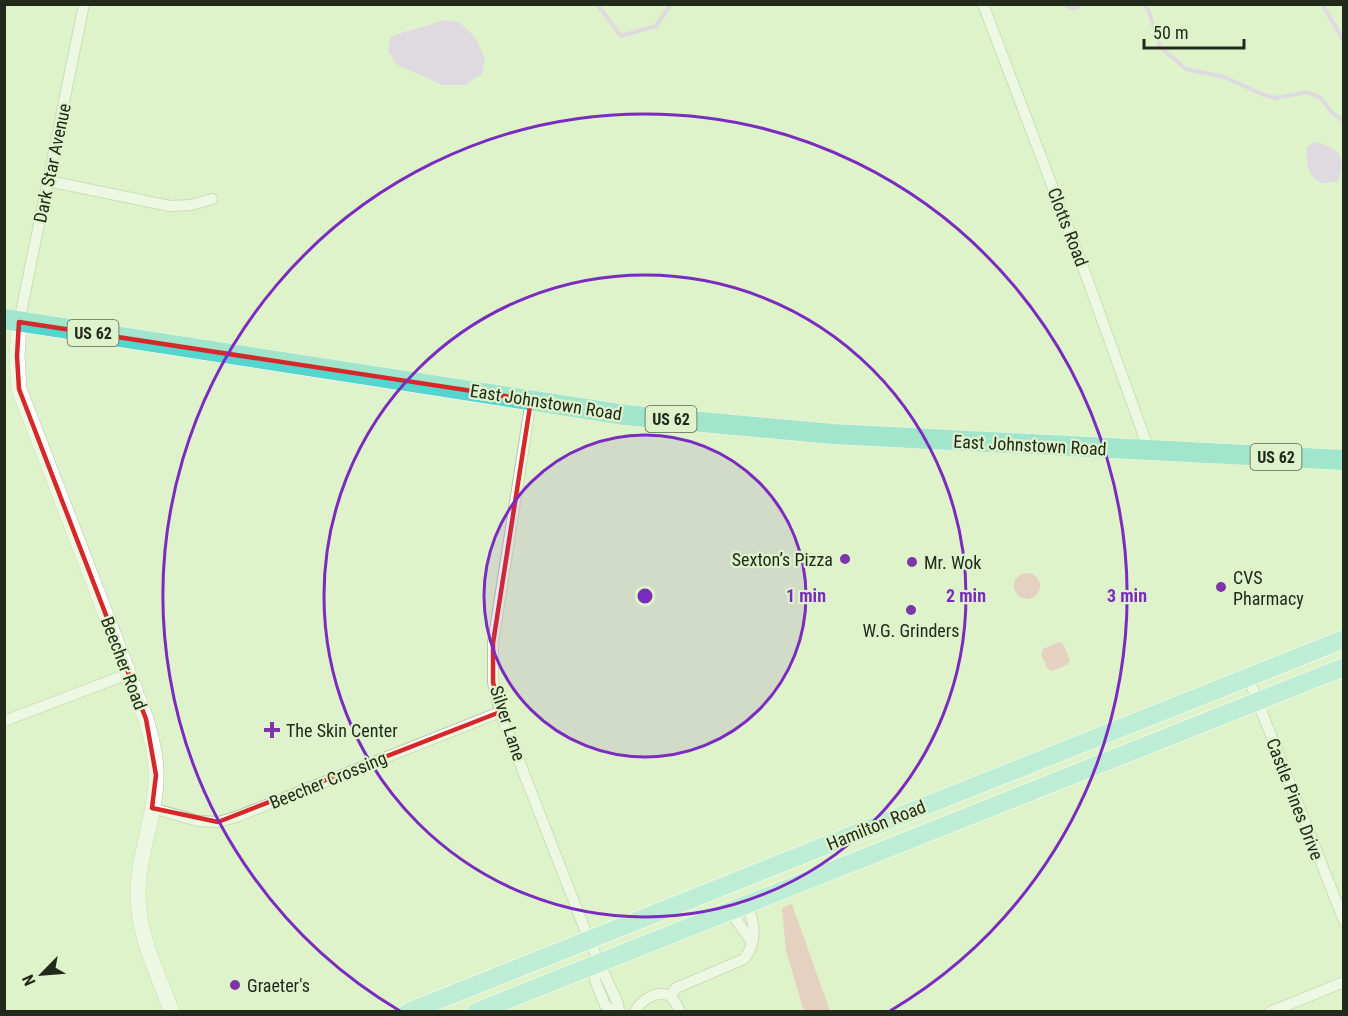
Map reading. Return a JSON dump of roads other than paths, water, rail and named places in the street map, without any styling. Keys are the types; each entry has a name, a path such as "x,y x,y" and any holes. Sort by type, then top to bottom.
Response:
{"highway":[{"name":"East Johnstown Road","path":"12,320 625,415 833,434 1344,460"}],"main road":[{"name":"Hamilton Road","path":"408,1011 1344,639"},
{"name":"Hamilton Road","path":"476,1011 1344,667"}],"street":[{"name":"Dark Star Avenue","path":"12,320 48,181 84,4"},
{"name":"Clotts Road","path":"983,4 1083,267 1149,450"},
{"path":"48,181 170,206 191,206 212,199"},
{"name":"Beecher Road","path":"12,320 19,390 146,719 153,743 156,775 152,808 142,848 138,896 147,945 172,1011"},
{"name":"Silver Lane","path":"531,400 493,644 493,682 500,712 598,963"},
{"path":"4,721 128,674"},
{"name":"Castle Pines Drive","path":"1248,677 1344,921"},
{"name":"Beecher Crossing","path":"152,808 198,821 218,822 236,817 500,712"},
{"path":"738,908 752,942"},
{"path":"670,996 676,988 744,959 749,953 754,935 752,916 738,908"},
{"path":"598,963 595,980 605,1005 614,1011"},
{"path":"598,963 606,975 619,1011"},
{"path":"1270,1011 1344,982"},
{"path":"635,1011 644,1001 657,995 670,996 680,1011"}],"waterway":[{"path":"597,4 621,36 656,26 671,4"},
{"path":"1065,4 1074,8 1082,4"},
{"path":"1143,4 1148,9 1160,47 1186,69 1224,77 1276,98 1307,92 1321,98 1332,113 1344,121"},
{"path":"1322,4 1344,41"}],"place":[{"name":"Sexton’s Pizza","path":"845,559"},
{"name":"Mr. Wok","path":"912,562"},
{"name":"CVS Pharmacy","path":"1221,587"},
{"name":"W.G. Grinders","path":"911,610"},
{"name":"The Skin Center","path":"272,730"},
{"name":"Graeter's","path":"235,985"}]}
